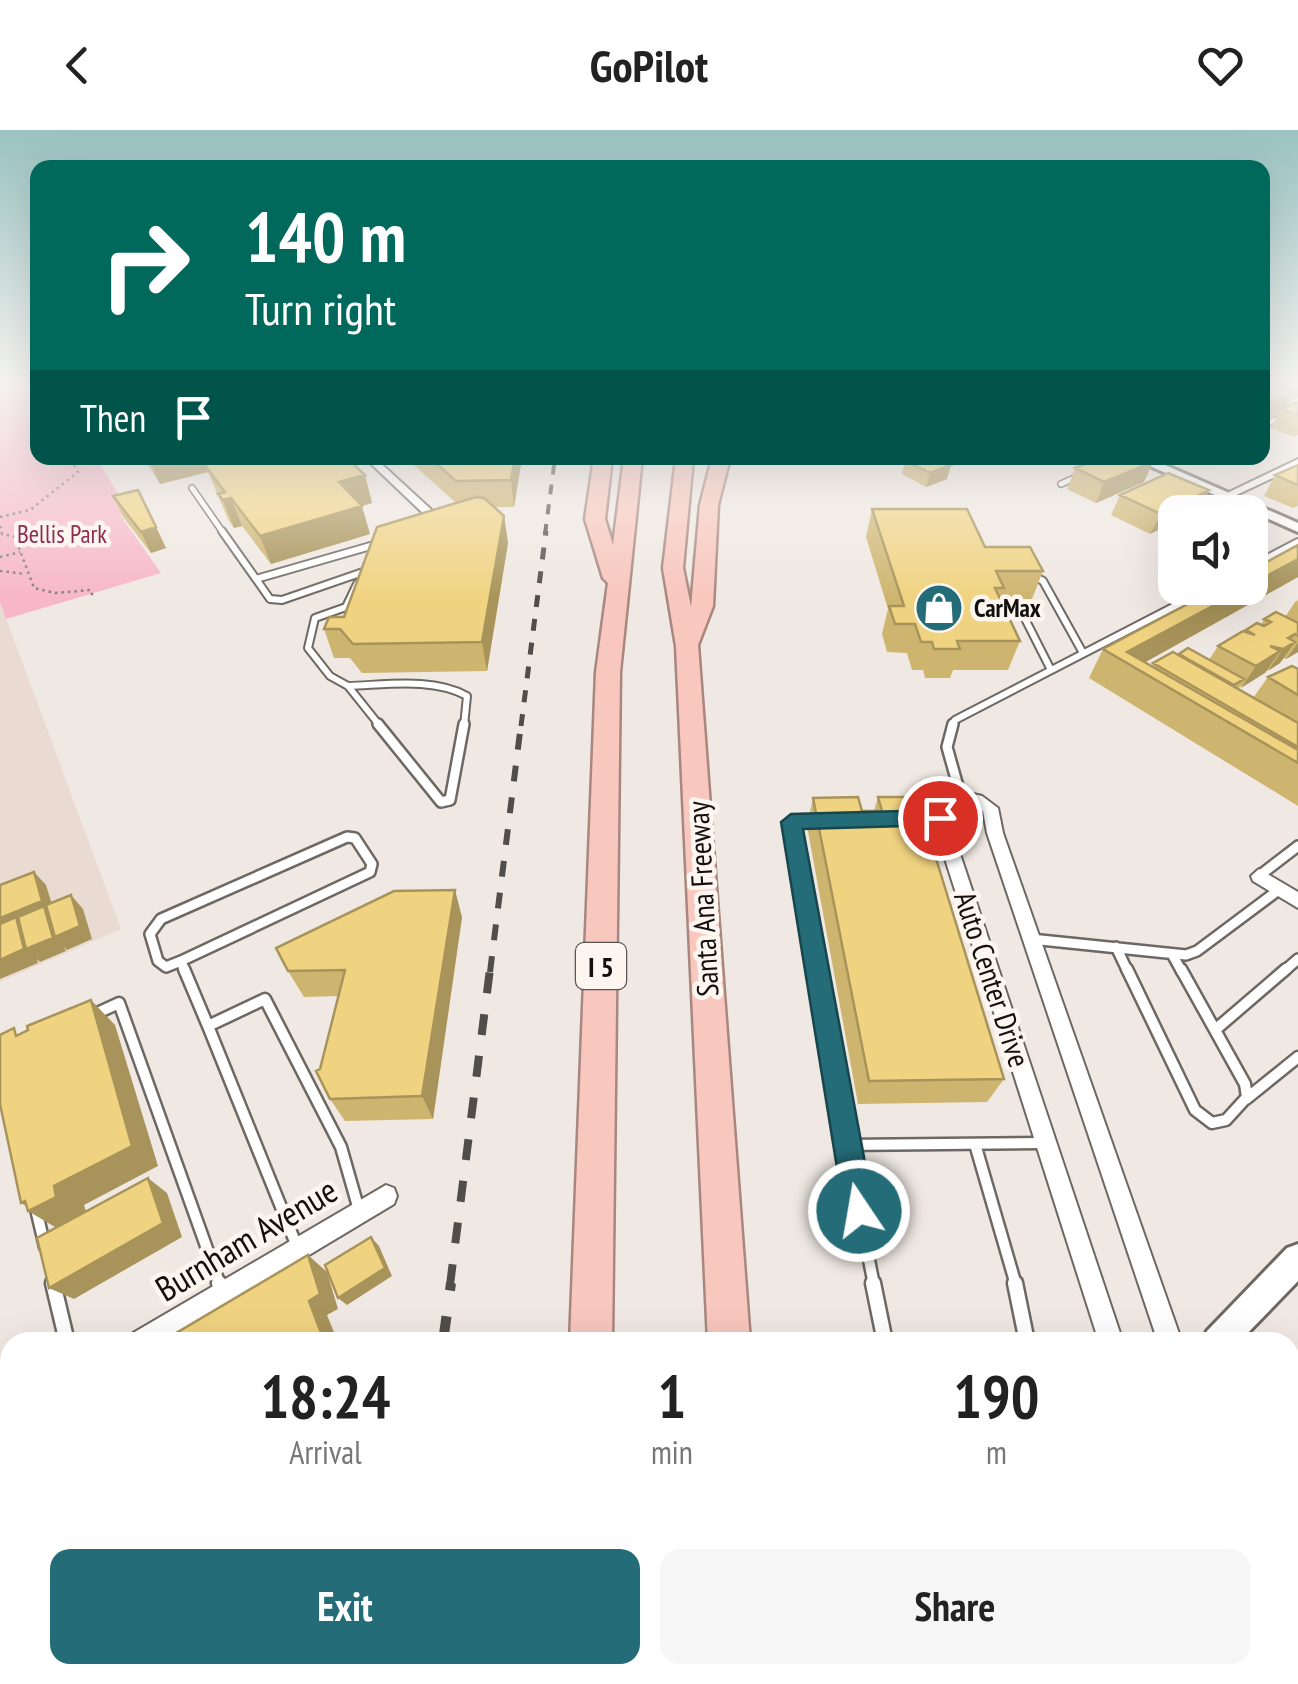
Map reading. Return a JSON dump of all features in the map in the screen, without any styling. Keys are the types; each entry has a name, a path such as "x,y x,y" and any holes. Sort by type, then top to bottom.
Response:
{"highway":[{"path":"602,465 596,519 617,590"},
{"name":"I 5","path":"591,1332 608,672 632,465"},
{"name":"Santa Ana Freeway","path":"683,465 672,568 687,646 728,1332"},
{"path":"687,646 702,606 710,505 719,465"},
{"path":"724,1260 737,1332"}],"main road":[{"path":"1151,465 1224,495"},
{"path":"1268,515 1298,528"},
{"path":"1228,1332 1298,1258"}],"street":[{"path":"1228,495 1298,462"},
{"path":"377,465 432,516"},
{"name":"Auto Center Drive","path":"1109,1332 932,818 938,808 960,796 975,798 990,808 1167,1332"},
{"path":"1258,876 1298,901"},
{"name":"Burnham Avenue","path":"159,1332 386,1196"}],"lane":[{"path":"1061,484 1090,472"},
{"path":"192,488 270,598 282,600 363,572"},
{"path":"420,522 432,516"},
{"path":"256,579 390,537"},
{"path":"1268,558 1298,542"},
{"path":"348,686 459,688 467,696 460,761 450,800 441,802 348,686 330,676 308,648 315,618 346,607 374,545"},
{"path":"1018,568 1043,581 1083,653"},
{"path":"1015,600 1050,670"},
{"path":"960,796 945,742 948,728 955,720 1177,605"},
{"path":"830,820 791,822 846,1146 884,1332"},
{"path":"346,837 354,838 372,864 370,872 360,878 181,961 166,967 158,960 150,934 161,919 346,837"},
{"path":"1258,876 1298,846"},
{"path":"1031,939 1172,954 1196,951 1280,889"},
{"path":"1116,947 1195,1110 1212,1123 1226,1120 1298,1058"},
{"path":"1172,954 1245,1084 1246,1099"},
{"path":"1215,1030 1298,960"},
{"path":"181,961 298,1249"},
{"path":"208,1026 265,999 341,1147 360,1212"},
{"path":"85,1019 119,1003 223,1294"},
{"path":"846,1146 1046,1143"},
{"path":"975,1144 1025,1316 1026,1332"},
{"path":"31,1186 48,1260"},
{"path":"52,1276 65,1332"}],"path":[{"path":"0,517 30,510 78,472 74,465"},
{"path":"0,526 2,534 15,537 34,588 55,593 91,590 93,599"},
{"path":"0,557 20,552"},
{"path":"0,571 28,574"}],"shaded area":[{"path":"0,602 121,929 0,982"}],"green space":[{"name":"Bellis Park","path":"0,455 30,455 30,465 100,465 129,511 120,515 161,573 6,619 0,602"}],"building":[{"path":"205,465 354,465 365,475 339,482 362,506 260,536 231,498 223,500 218,494 225,492"},
{"path":"438,465 514,465 511,480 456,481"},
{"path":"913,465 951,465 930,473"},
{"path":"1083,465 1146,465 1104,482 1075,468"},
{"path":"1298,465 1298,485 1275,475"},
{"path":"1168,473 1209,490 1199,495 1158,495 1158,513 1120,495"},
{"path":"138,490 156,527 141,532 113,496"},
{"path":"476,497 484,498 504,516 482,642 353,644 340,629 324,629 329,617 344,617 377,527"},
{"name":"CarMax","path":"872,509 967,509 985,547 1030,547 1043,571 996,571 1004,588 995,588 1020,641 957,641 960,649 934,649 932,642 921,642 915,624 895,624 889,606 904,606"},
{"path":"1298,545 1298,559 1268,575 1268,561"},
{"path":"1186,605 1214,605 1127,652 1298,750 1298,763 1103,649"},
{"path":"1276,612 1298,623 1298,636 1288,638 1295,642 1283,649 1270,646 1280,651 1256,666 1218,646 1243,631 1255,635 1246,630 1257,623 1264,626 1271,622 1264,619"},
{"path":"1188,648 1244,679 1234,685 1179,654"},
{"path":"1173,652 1298,723 1298,747 1153,663"},
{"path":"1292,666 1298,669 1298,695 1268,677"},
{"path":"858,797 862,811 882,811 878,797 917,797 1004,1079 869,1081 813,798"},
{"path":"34,872 42,901 0,918 0,885"},
{"path":"455,890 422,1096 330,1099 316,1071 320,1069 345,970 288,971 276,948 394,891"},
{"path":"71,895 80,926 55,937 46,905"},
{"path":"44,906 53,938 26,949 18,917"},
{"path":"16,917 24,949 0,960 0,924"},
{"path":"91,1000 132,1146 54,1186 56,1197 28,1211 25,1201 21,1203 0,1104 0,1035 14,1028 16,1036 28,1030 27,1026"},
{"path":"148,1178 163,1223 49,1288 37,1238"},
{"path":"371,1237 385,1268 338,1298 325,1265"},
{"path":"308,1255 320,1294 309,1301 321,1332 178,1332"}],"railway":[{"path":"545,534 554,465"},
{"path":"521,726 546,531"},
{"path":"490,972 521,724"},
{"path":"450,1285 490,969"},
{"path":"444,1332 451,1283"}],"place":[{"name":"CarMax","path":"939,608"}],"route":[{"path":"859,1211 791,822 940,818"}]}
